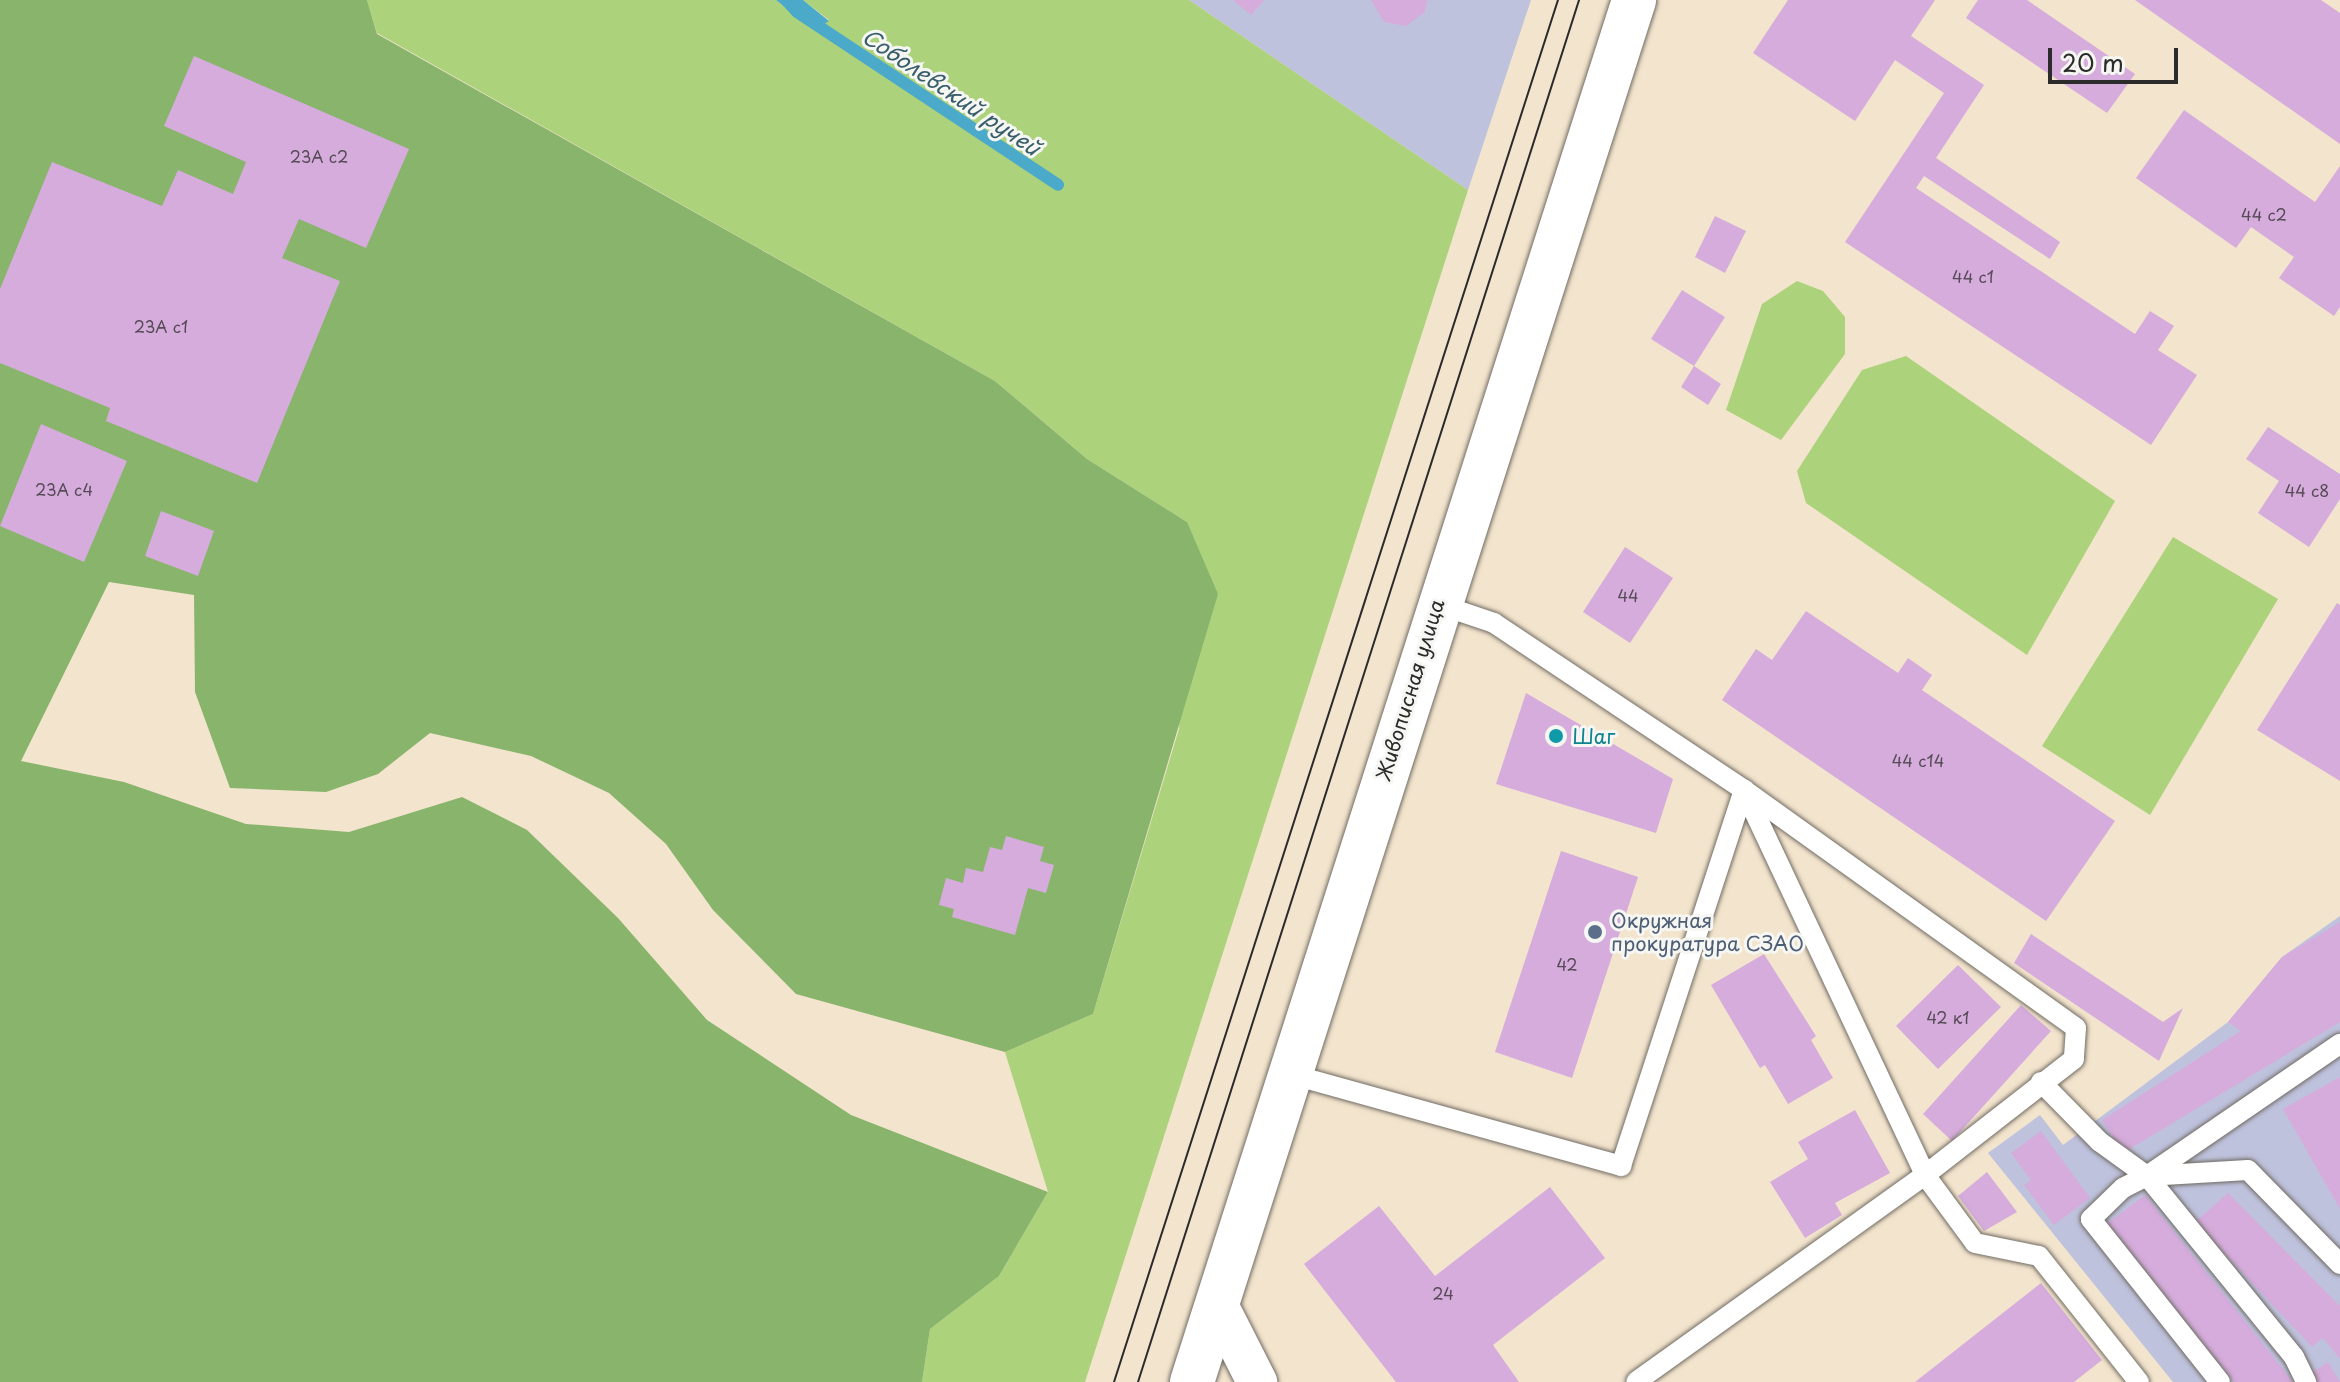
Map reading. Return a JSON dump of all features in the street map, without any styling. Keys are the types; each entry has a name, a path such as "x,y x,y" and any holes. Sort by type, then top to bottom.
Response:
{"street":[{"name":"Живописная улица","path":"1192,1382 1437,603 1634,0"},
{"path":"1217,1303 1257,1382"}],"lane":[{"path":"1437,603 1494,623 1744,790 2076,1028 2074,1059 1925,1175 1636,1382"},
{"path":"1290,1074 1621,1166 1744,790"},
{"path":"1744,790 1925,1175 1975,1243 2039,1256 2139,1382"},
{"path":"2220,1382 2091,1219 2123,1188 2147,1176 2340,1044"},
{"path":"2041,1082 2100,1142 2147,1176 2294,1357 2306,1382"},
{"path":"2147,1176 2248,1170 2340,1264"}],"shaded area":[{"path":"1189,0 1531,0 1468,190"},
{"path":"2340,916 2340,1382 2173,1382 1988,1153 2040,1115 2063,1145 2228,1022 2282,957"}],"green space":[{"path":"0,0 367,0 377,34 995,381 1087,459 1187,522 1218,594 1093,1014 1005,1052 796,994 713,910 666,844 609,793 531,756 430,733 378,774 326,792 230,788 195,692 194,595 109,582 21,761 124,782 246,824 349,832 462,797 527,830 618,918 707,1020 851,1115 1048,1192 999,1276 930,1329 922,1382 0,1382"},
{"path":"367,0 776,0 814,30 829,20 803,0 1189,0 1468,190 1085,1382 922,1382 930,1329 999,1276 1048,1192 1005,1052 1093,1014 1179,729 1187,522 1087,459 995,381 377,33"},
{"path":"1797,281 1823,291 1845,317 1845,354 1781,440 1726,410 1762,304"},
{"path":"1906,356 2115,501 2027,655 1806,503 1797,471 1862,370"},
{"path":"2173,537 2278,599 2150,815 2042,746"}],"water":[{"path":"776,0 803,0 829,21 814,30"}],"building":[{"path":"1233,0 1264,0 1251,15"},
{"path":"1371,0 1427,0 1425,12 1406,26 1384,22"},
{"path":"1788,0 1935,0 1911,36 1984,85 1936,158 2060,242 2050,259 1924,176 1916,188 2135,334 2150,311 2174,326 2158,350 2197,375 2151,445 1845,242 1944,93 1895,60 1855,121 1753,53"},
{"path":"1978,0 2027,0 2135,74 2107,113 1966,18"},
{"path":"2135,0 2321,0 2340,13 2340,144"},
{"path":"194,56 409,149 366,248 299,219 282,258 340,281 257,483 106,421 110,408 0,363 0,289 52,162 162,206 178,170 233,194 246,162 164,126"},
{"path":"2184,110 2315,202 2340,166 2340,307 2334,316 2279,278 2294,257 2251,227 2236,248 2136,178"},
{"path":"1715,216 1746,231 1725,273 1695,257"},
{"path":"1682,290 1725,317 1694,366 1651,339"},
{"path":"1694,366 1721,384 1708,405 1681,387"},
{"path":"41,424 127,461 84,562 0,526"},
{"path":"2268,427 2340,474 2340,499 2309,547 2258,513 2279,481 2246,459"},
{"path":"161,511 214,531 198,576 145,556"},
{"path":"1625,547 1673,578 1630,643 1583,612"},
{"path":"2337,603 2340,605 2340,781 2257,730"},
{"path":"1806,611 1898,673 1908,658 1932,675 1922,690 2115,821 2046,921 1722,700 1756,649 1772,660"},
{"name":"Шаг","path":"1526,693 1673,779 1656,833 1496,784"},
{"path":"1006,836 1044,847 1040,861 1054,865 1046,893 1028,888 1015,935 952,917 954,909 939,905 946,878 963,883 966,868 983,872 990,847 1002,850"},
{"path":"1561,851 1638,877 1572,1078 1495,1052"},
{"path":"2340,922 2340,1022 2123,1153 2102,1120 2241,1031 2228,1022 2282,957"},
{"path":"2031,934 2163,1022 2183,1008 2159,1061 2014,963"},
{"path":"1764,954 1816,1036 1811,1040 1833,1078 1788,1104 1765,1065 1760,1068 1711,985"},
{"path":"1958,965 2001,1007 1938,1069 1896,1026"},
{"path":"2021,1005 2051,1031 1952,1141 1923,1114"},
{"path":"2340,1077 2340,1209 2283,1109"},
{"path":"1855,1110 1890,1173 1835,1203 1842,1215 1805,1238 1770,1182 1808,1159 1798,1142"},
{"path":"2041,1131 2090,1198 2054,1225 2024,1185 2031,1180 2011,1153"},
{"path":"1987,1172 2017,1212 1984,1231 1958,1196"},
{"path":"1550,1187 1605,1258 1493,1345 1519,1382 1396,1382 1304,1264 1379,1206 1435,1276"},
{"path":"2228,1193 2340,1306 2340,1359 2323,1338 2312,1347 2195,1222"},
{"path":"2145,1195 2293,1382 2234,1382 2108,1223"},
{"path":"2041,1283 2102,1360 2074,1382 1915,1382"},
{"path":"2328,1362 2340,1382 2313,1382 2309,1375"}],"waterway":[{"name":"Соболевский ручей","path":"786,0 797,12 1058,185"}],"tram line":[{"path":"1114,1382 1558,0"},
{"path":"1138,1382 1579,0"}],"place":[{"name":"Шаг","path":"1556,736"},
{"name":"Окружная прокуратура СЗАО","path":"1595,932"}]}
